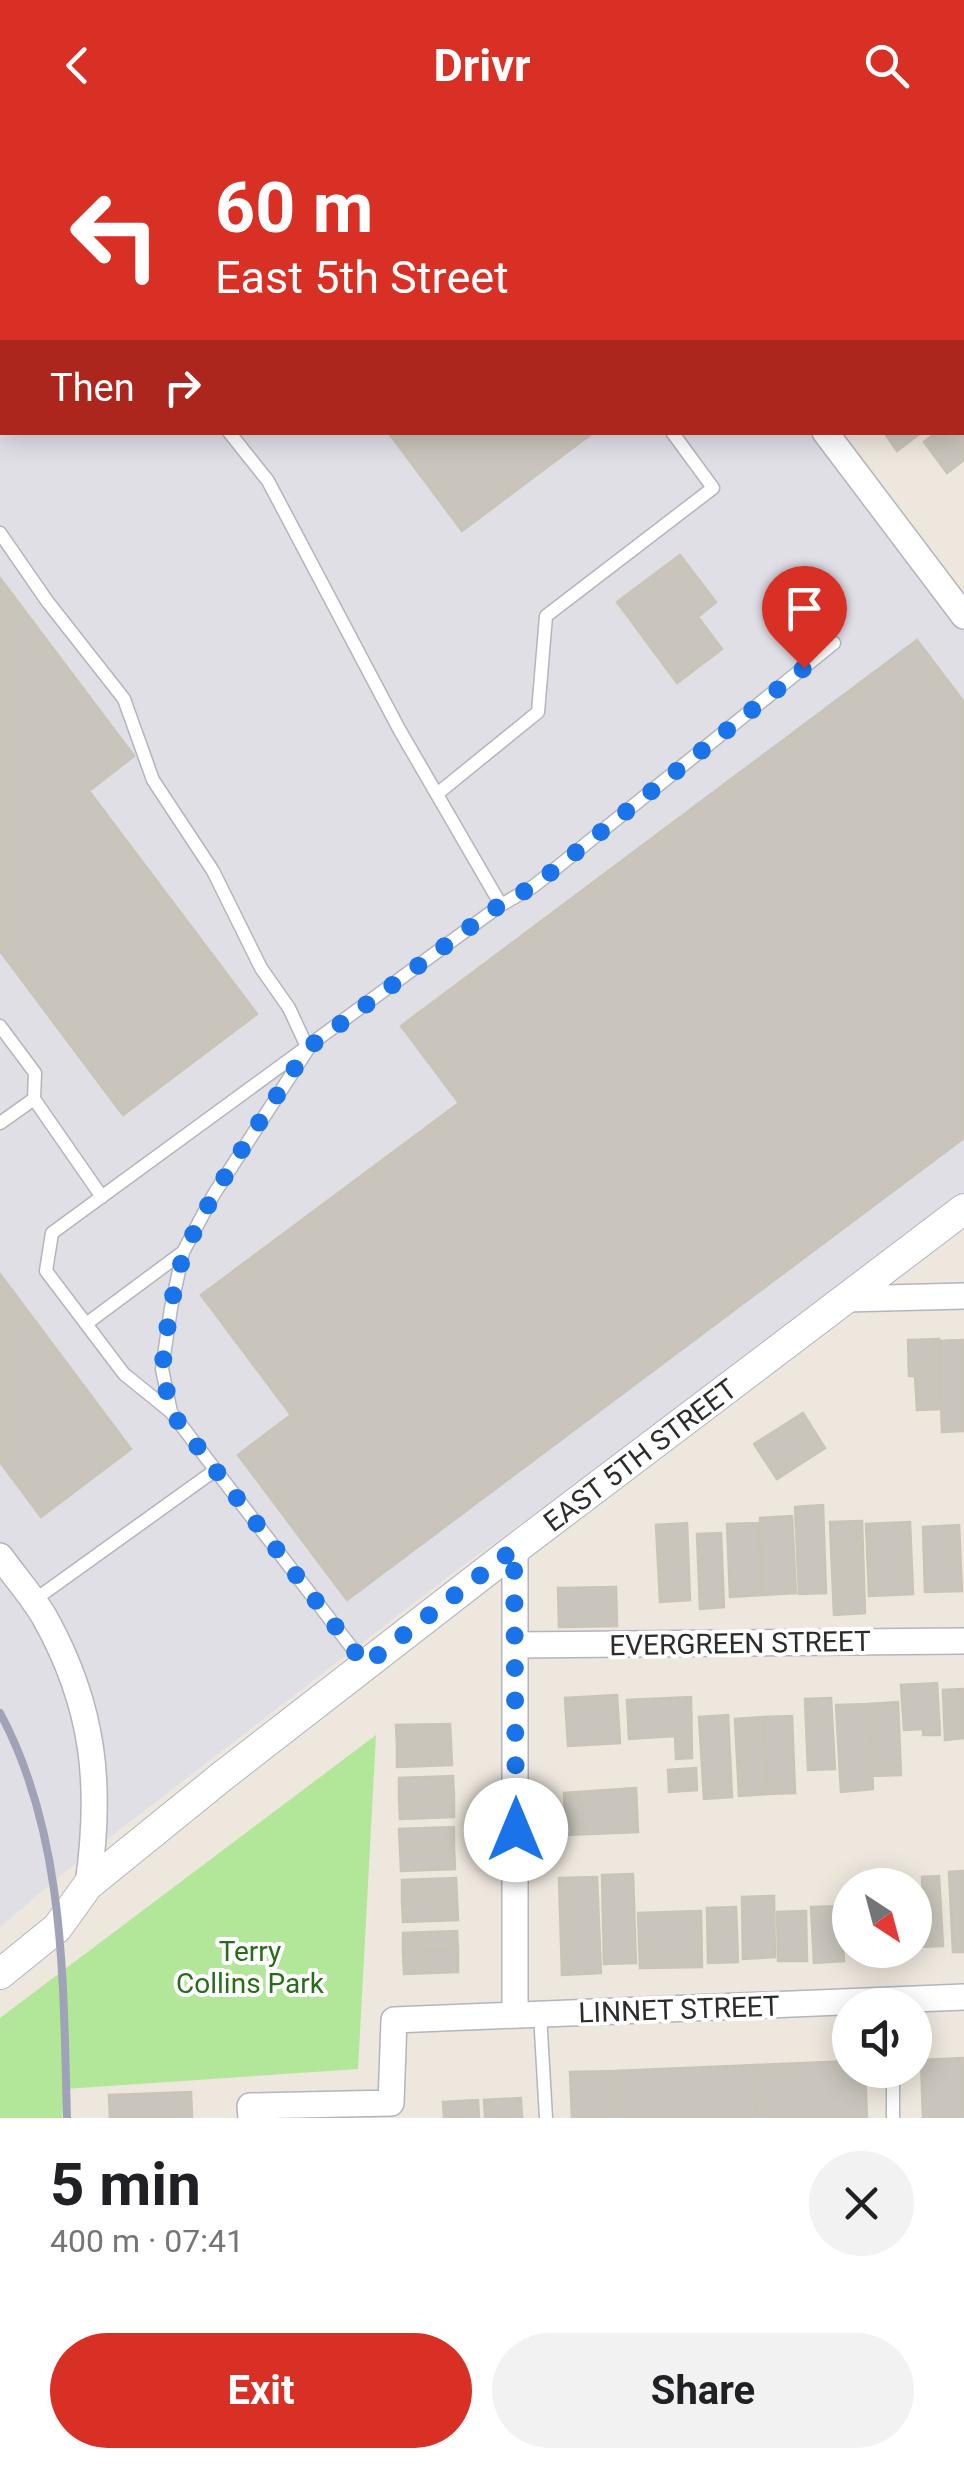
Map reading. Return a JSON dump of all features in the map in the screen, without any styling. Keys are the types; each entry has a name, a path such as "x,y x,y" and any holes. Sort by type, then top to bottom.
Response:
{"street":[{"path":"827,435 964,616"},
{"name":"EAST 5TH STREET","path":"0,1974 58,1928 88,1885 365,1665 964,1209"},
{"path":"845,1299 964,1296"},
{"path":"514,1549 528,2014"},
{"path":"0,1556 33,1601 74,1676 96,1771 96,1831 88,1885"},
{"name":"EVERGREEN STREET","path":"516,1646 964,1641"},
{"name":"LINNET STREET","path":"932,1999 964,1997"},
{"name":"LINNET STREET","path":"251,2118 250,2106 391,2103 394,2020 832,2004"}],"lane":[{"path":"231,435 268,481 501,904"},
{"path":"437,794 538,712 546,616 713,488 674,435"},
{"path":"0,533 124,700 153,780 213,871 308,1048"},
{"path":"365,1665 171,1412 124,1374 46,1271 52,1233 501,904 534,886 834,643"},
{"path":"0,1026 34,1073 34,1099 102,1197"},
{"path":"171,1412 162,1369 170,1308 184,1252 214,1194 308,1048"},
{"path":"0,1124 34,1099"},
{"path":"86,1324 184,1252"},
{"path":"33,1601 214,1471"},
{"path":"528,2014 546,2118"},
{"path":"894,2088 894,2118"}],"shaded area":[{"path":"0,435 819,435 964,628 964,1202 449,1576 61,1875 0,1927"}],"green space":[{"name":"Terry Collins Park","path":"376,1735 358,2069 64,2089 62,2118 0,2118 0,2018"}],"building":[{"path":"390,435 590,435 462,531"},
{"path":"886,435 918,435 897,451"},
{"path":"933,435 964,435 964,460 947,473 924,442"},
{"path":"680,555 716,602 698,617 722,649 677,683 617,602"},
{"path":"0,578 134,756 89,791 257,1014 123,1115 0,951"},
{"path":"917,640 964,702 964,1138 347,1600 238,1455 291,1415 201,1295 459,1103 401,1026"},
{"path":"0,1274 131,1449 41,1517 0,1462"},
{"path":"939,1339 941,1409 917,1410 915,1376 909,1376 908,1340"},
{"path":"964,1340 964,1431 942,1432 939,1341"},
{"path":"803,1413 825,1448 777,1479 754,1444"},
{"path":"823,1505 826,1593 799,1594 795,1507"},
{"path":"792,1516 796,1593 763,1595 760,1518"},
{"path":"862,1521 865,1613 834,1615 830,1522"},
{"path":"910,1522 913,1594 869,1596 866,1524"},
{"path":"687,1523 690,1600 660,1602 656,1525"},
{"path":"758,1523 761,1595 730,1597 727,1524"},
{"path":"959,1525 962,1591 925,1592 923,1527"},
{"path":"721,1533 724,1607 700,1609 697,1534"},
{"path":"616,1587 617,1626 559,1627 558,1588"},
{"path":"937,1683 940,1735 923,1735 923,1729 904,1730 901,1685"},
{"path":"964,1689 964,1738 945,1740 943,1690"},
{"path":"617,1695 620,1743 568,1746 565,1698"},
{"path":"691,1697 692,1758 676,1759 675,1736 629,1739 627,1700"},
{"path":"831,1698 835,1769 808,1770 805,1699"},
{"path":"898,1702 901,1775 872,1776 869,1704"},
{"path":"869,1704 873,1789 841,1792 836,1705"},
{"path":"728,1715 732,1797 704,1799 699,1717"},
{"path":"792,1716 795,1793 767,1794 764,1717"},
{"path":"764,1717 768,1794 739,1796 735,1719"},
{"path":"450,1724 451,1743 397,1745 396,1725"},
{"path":"451,1743 452,1765 397,1767 397,1745"},
{"path":"696,1768 697,1790 669,1792 668,1770"},
{"path":"453,1776 454,1795 399,1798 399,1778"},
{"path":"636,1788 638,1832 566,1835 564,1793"},
{"path":"454,1795 454,1817 400,1819 399,1798"},
{"path":"454,1827 454,1847 400,1849 399,1829"},
{"path":"454,1847 455,1869 401,1871 400,1849"},
{"path":"964,1871 964,1952 953,1952 949,1872"},
{"path":"633,1874 636,1963 604,1964 602,1875"},
{"path":"932,1876 939,1876 943,1946 932,1946"},
{"path":"597,1877 601,1973 562,1975 559,1878"},
{"path":"456,1878 457,1898 402,1900 402,1880"},
{"path":"774,1896 775,1957 743,1959 742,1897"},
{"path":"457,1898 458,1920 403,1922 402,1900"},
{"path":"832,1906 832,1962 814,1963 811,1907"},
{"path":"736,1907 738,1962 708,1963 707,1908"},
{"path":"701,1911 702,1967 640,1968 638,1913"},
{"path":"806,1911 807,1961 778,1961 777,1912"},
{"path":"457,1931 458,1950 403,1952 403,1933"},
{"path":"458,1950 458,1972 404,1974 403,1952"},
{"path":"964,2058 964,2118 923,2118 922,2088 932,2088 932,2059"},
{"path":"832,2062 832,2088 866,2088 867,2118 756,2118 754,2065"},
{"path":"754,2065 756,2118 617,2118 616,2071"},
{"path":"616,2071 617,2118 572,2118 570,2072"},
{"path":"191,2092 192,2118 110,2118 109,2095"},
{"path":"521,2098 522,2118 485,2118 484,2100"},
{"path":"478,2100 479,2118 444,2118 443,2102"}],"railway":[{"path":"0,1713 22,1760 49,1860 61,1963 67,2118"}],"route":[{"path":"516,1830 514,1549 365,1665 171,1412 162,1369 170,1308 184,1252 214,1194 308,1048 501,904 534,886 804,668"}]}
